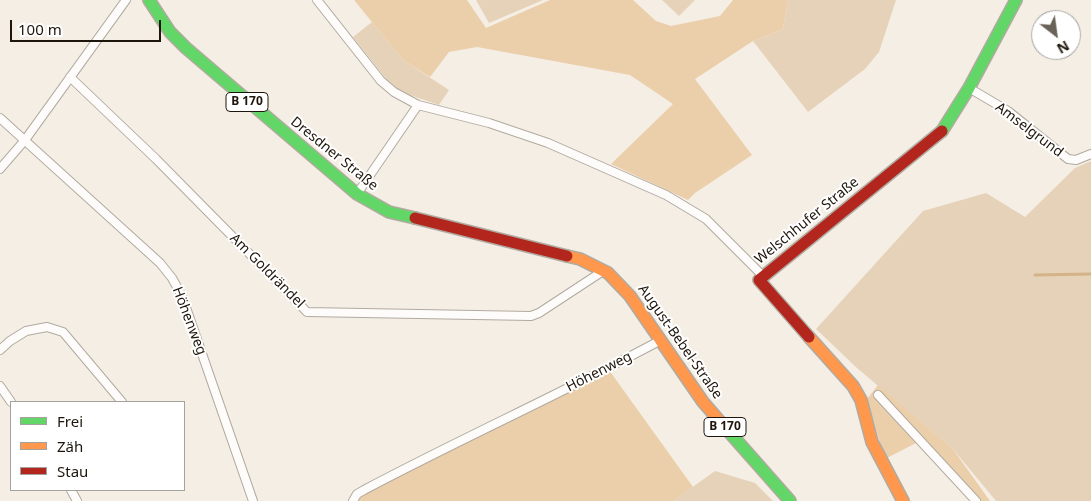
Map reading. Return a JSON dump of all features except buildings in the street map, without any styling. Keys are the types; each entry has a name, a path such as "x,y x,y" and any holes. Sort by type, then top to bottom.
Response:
{"main road":[{"name":"Dresdner Straße","path":"148,0 170,32 186,48 357,194 389,212 580,259 603,270"},
{"name":"Welschhufer Straße","path":"903,501 872,442 861,400 852,386 759,280 942,131 970,88 1016,0"},
{"name":"August-Bebel-Straße","path":"603,270 614,278 630,296 703,402 790,501"}],"street":[{"path":"0,169 25,140 126,0"},
{"path":"316,0 381,81 394,92 418,105 472,118 548,143 666,195 706,219 763,276"},
{"name":"Am Goldrändel","path":"70,77 156,159 307,312 531,316 546,309 603,270"},
{"name":"Amselgrund","path":"970,88 1008,112 1068,160 1076,160 1091,154"},
{"path":"357,194 418,105"},
{"name":"Höhenweg","path":"0,118 160,264 172,278 182,296 253,501"},
{"path":"0,350 10,340 26,331 47,328 63,332 121,401"},
{"name":"Höhenweg","path":"353,501 357,494 372,485 609,368 661,340"},
{"path":"0,386 10,401"},
{"path":"878,395 976,501"}],"shaded area":[{"path":"354,0 467,0 486,28 550,0 633,0 656,21 671,26 720,16 733,0 788,0 783,29 753,41 695,79 752,155 695,193 688,200 611,164 673,104 630,75 477,47 449,52 430,77 403,60"},
{"path":"476,0 543,0 489,23"},
{"path":"662,0 695,0 679,16"},
{"path":"788,0 896,0 879,52 865,69 808,112 753,41 783,29"},
{"path":"372,22 403,60 449,90 439,105 404,93 387,80 353,37"},
{"path":"1091,161 1091,501 996,501 953,449 857,368 816,329 923,211 986,193 1025,217 1075,168"},
{"path":"609,370 693,487 673,501 356,501 364,492"},
{"path":"878,385 953,449 990,501 973,501 916,443 885,459 867,399"},
{"path":"715,471 755,483 773,501 673,501"}],"waterway":[{"path":"1035,275 1091,274"}],"traffic: fast":[{"path":"149,0 170,32 186,48 357,194 389,212 415,218"},
{"path":"942,131 969,88 1016,0"},
{"path":"723,425 790,501"}],"traffic: slow":[{"path":"567,256 580,259 608,273 630,296 703,402 723,425"},
{"path":"809,337 853,386 861,400 872,442 903,501"}],"traffic: jam":[{"path":"809,337 759,280 942,131"},
{"path":"415,218 567,256"}]}
